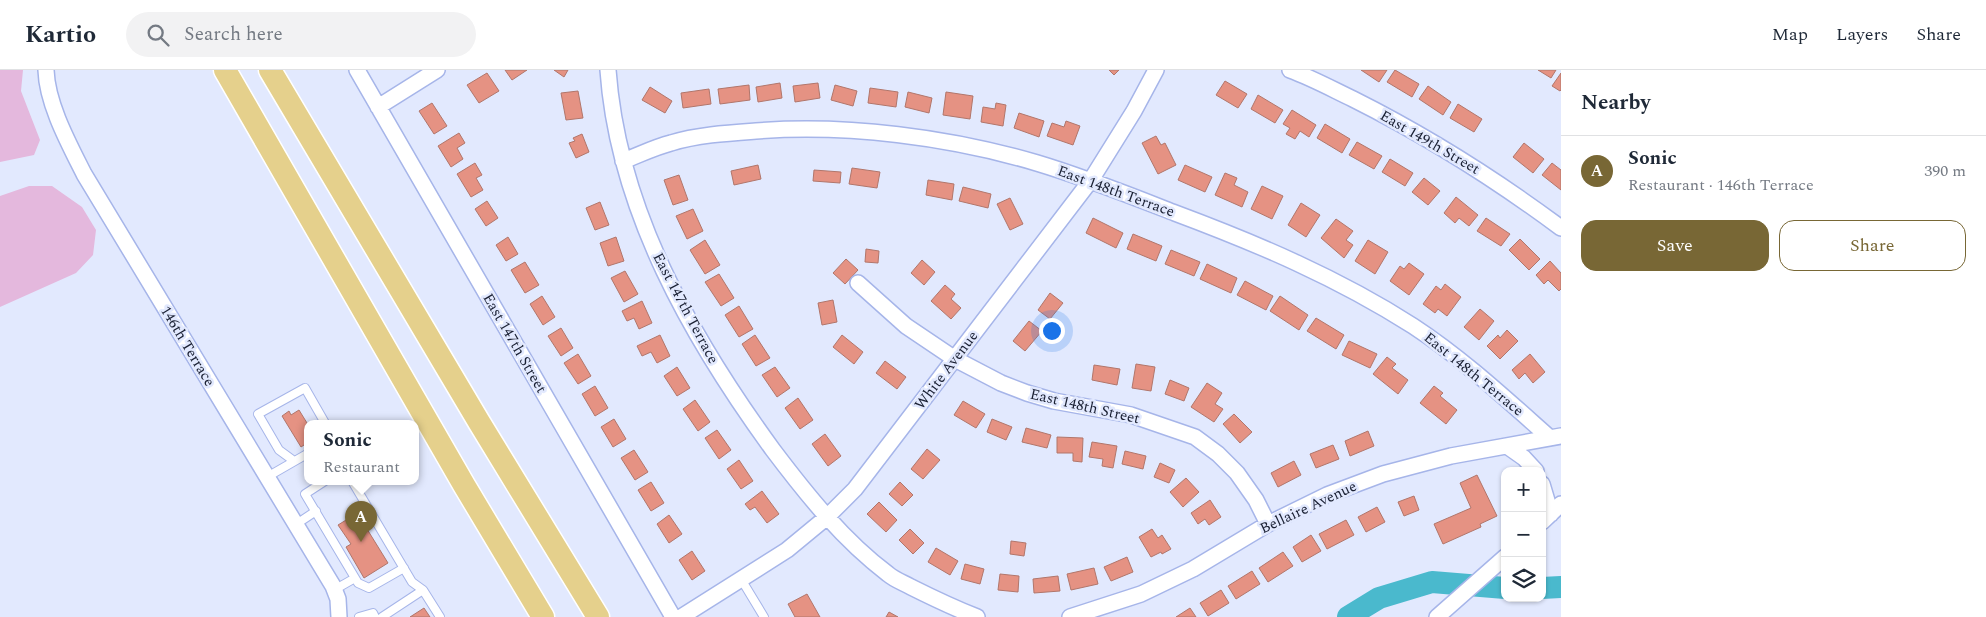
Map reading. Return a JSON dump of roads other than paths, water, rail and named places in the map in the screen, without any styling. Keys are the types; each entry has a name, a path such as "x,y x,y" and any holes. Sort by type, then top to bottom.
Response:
{"main road":[{"path":"225,70 464,485 543,617"},
{"path":"270,70 479,422 598,617"}],"street":[{"name":"146th Terrace","path":"46,70 46,80 62,132 84,174 334,590 338,599 339,617"},
{"name":"East 147th Street","path":"357,70 674,617"},
{"path":"378,107 437,70"},
{"name":"East 147th Terrace","path":"608,70 613,116 623,161 640,214 671,284 696,332 754,424 807,495 827,517"},
{"name":"White Avenue","path":"681,617 787,550 827,517 855,489 1091,180 1134,111 1156,70"},
{"name":"East 149th Street","path":"1290,70 1387,116 1452,153 1500,184 1561,228"},
{"name":"East 148th Terrace","path":"623,161 672,142 726,133 781,129 836,129 906,136 970,147 1034,162 1091,180 1238,237 1319,272 1368,298 1415,327 1459,359 1556,437"},
{"name":"East 148th Street","path":"858,283 906,326 955,359 1001,382 1027,393 1054,401 1131,414 1195,437 1218,454 1237,473 1256,500 1268,524"},
{"name":"Bellaire Avenue","path":"1070,617 1141,594 1193,569 1268,524 1327,495 1382,474 1451,456 1556,437"},
{"path":"1507,446 1524,458 1532,467"},
{"path":"1546,497 1551,513"},
{"path":"827,517 866,556 890,576 946,605 976,617"},
{"path":"1441,613 1501,560"}],"lane":[{"path":"294,461 279,450 258,414 305,388 323,420"},
{"path":"266,477 304,456"},
{"path":"319,485 305,494 358,583 370,588 404,568"},
{"path":"354,485 412,582 423,590 440,617"},
{"path":"296,525 316,511"},
{"path":"334,590 355,578"},
{"path":"741,579 761,616"},
{"path":"382,617 423,590"},
{"path":"360,617 373,613 375,617"}],"waterway":[{"path":"1348,617 1379,598 1432,582 1501,588"},
{"path":"1546,588 1561,587"}],"place":[{"name":"Sonic","path":"361,542"}]}
